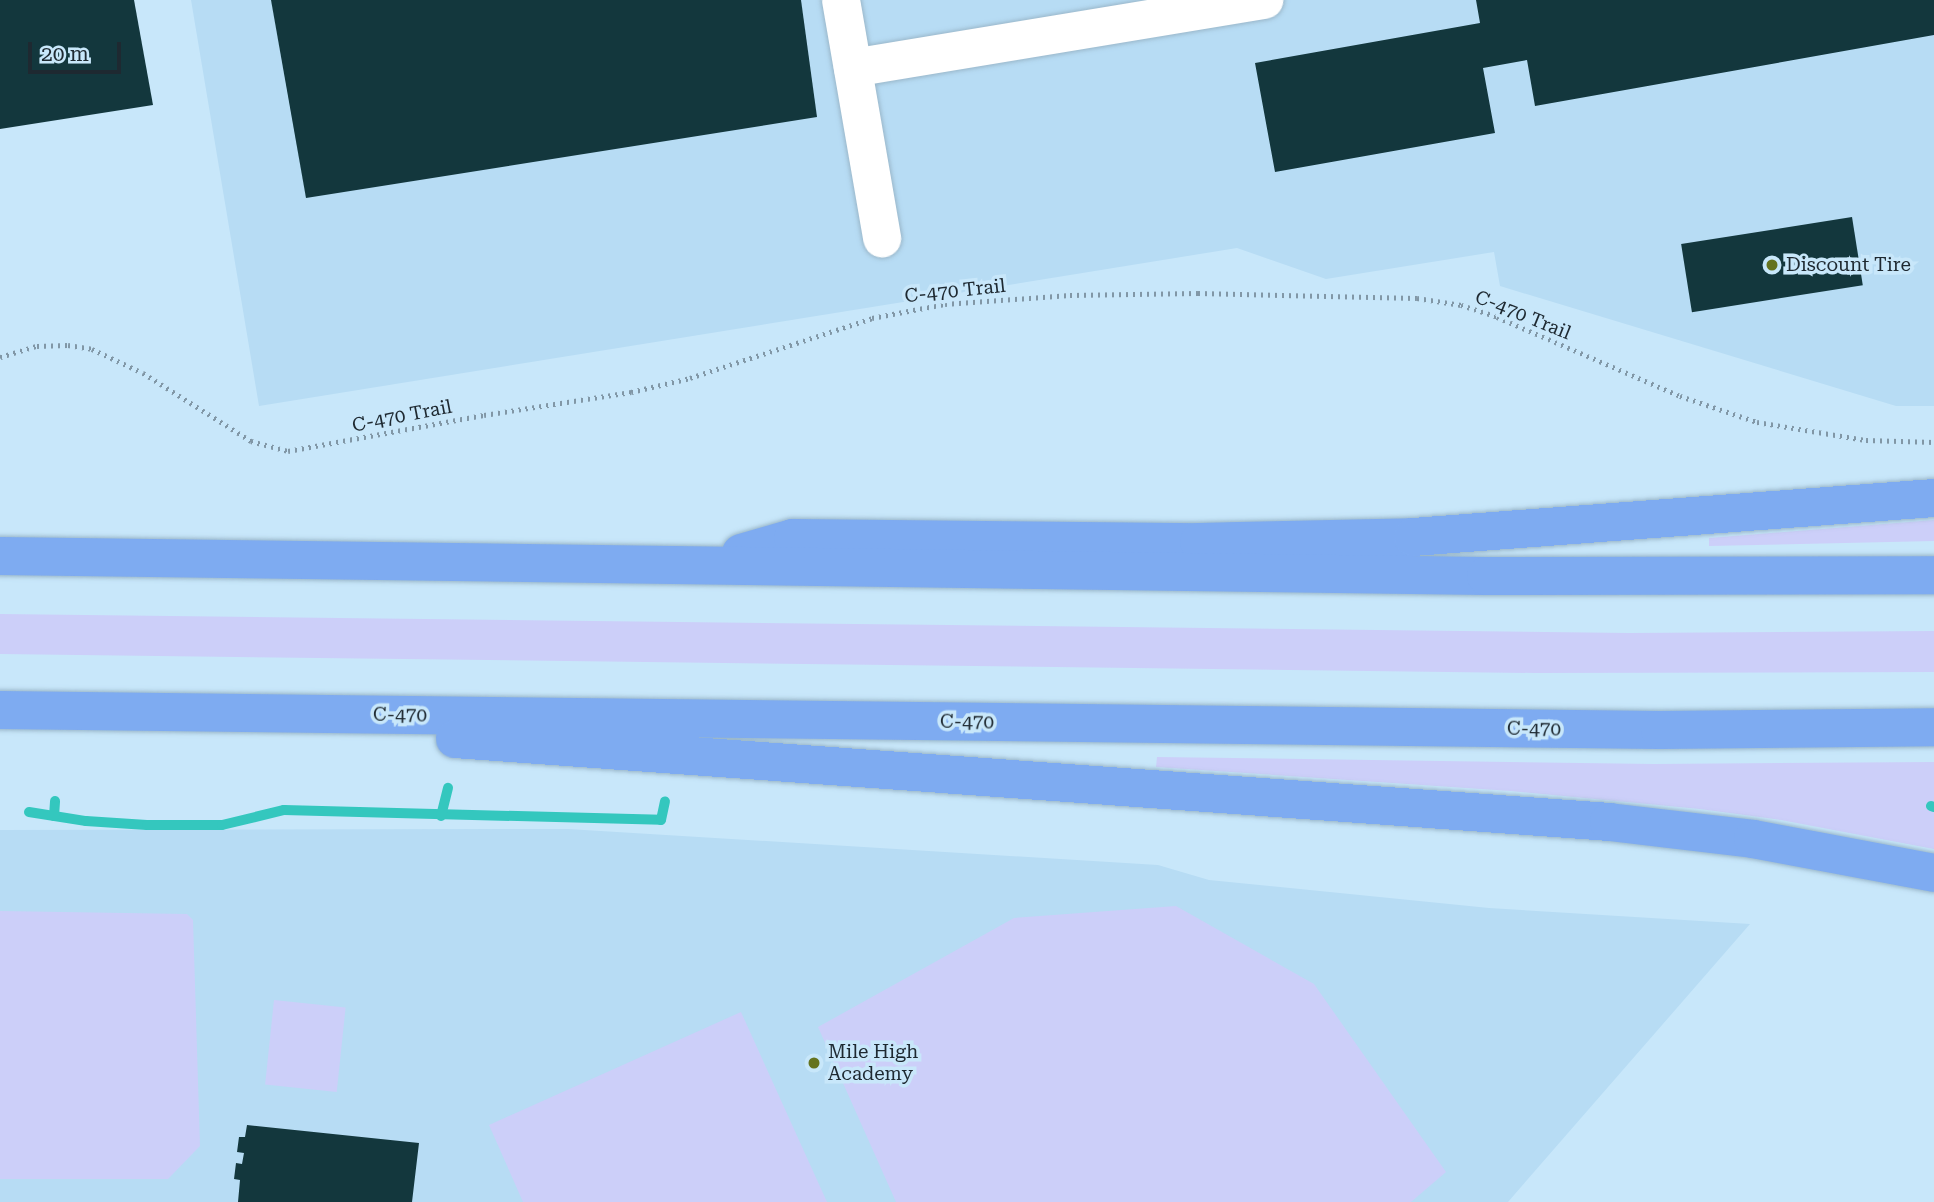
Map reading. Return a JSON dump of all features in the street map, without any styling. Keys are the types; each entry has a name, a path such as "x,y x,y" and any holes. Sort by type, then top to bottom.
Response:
{"highway":[{"path":"702,565 793,538 1199,542 1413,537 1934,498"},
{"path":"0,556 1551,576 1934,575"},
{"path":"12,710 110,730 443,739 1575,819 1763,840 1934,873"},
{"name":"C-470","path":"12,710 1660,730 1934,727"}],"lane":[{"path":"841,0 882,238"},
{"path":"853,68 1264,0"}],"path":[{"name":"C-470 Trail","path":"0,357 37,346 68,345 92,349 143,373 251,441 288,452 484,415 631,393 700,375 873,318 945,304 1070,295 1198,293 1417,298 1461,305 1490,314 1680,396 1756,422 1866,440 1934,442"}],"shaded area":[{"path":"191,0 1934,0 1934,406 1896,406 1500,286 1494,252 1326,279 1237,248 259,406"},
{"path":"1934,520 1934,541 1709,546 1709,538"},
{"path":"0,614 1629,633 1934,631 1934,672 1535,673 0,654"},
{"path":"1157,757 1654,764 1934,762 1934,849 1781,820 1700,809 1511,791 1156,767"},
{"name":"Mile High Academy","path":"568,829 1158,865 1209,880 1489,908 1750,924 1508,1202 0,1202 0,830"},
{"path":"1176,906 1314,984 1446,1172 1411,1202 896,1202 818,1027 1014,918"},
{"path":"0,911 187,914 193,920 200,1146 168,1179 0,1179"},
{"path":"274,1000 346,1008 337,1092 265,1085"},
{"path":"741,1012 827,1202 523,1202 489,1125"}],"building":[{"path":"0,0 134,0 153,105 0,129"},
{"path":"271,0 801,0 817,117 306,198"},
{"path":"1476,0 1934,0 1934,35 1535,106 1527,60 1483,68 1495,133 1275,172 1255,63 1480,23"},
{"name":"Discount Tire","path":"1852,217 1863,285 1692,312 1681,244"},
{"path":"247,1125 419,1143 412,1202 238,1202 240,1180 234,1179 236,1163 242,1164 244,1153 237,1152 239,1137 245,1137"}],"waterway":[{"path":"441,816 448,788"},
{"path":"54,816 55,801"},
{"path":"29,812 86,821 147,825 222,825 284,810 661,820 665,801"}],"place":[{"name":"Discount Tire","path":"1772,265"},
{"name":"Mile High Academy","path":"814,1063"}]}
